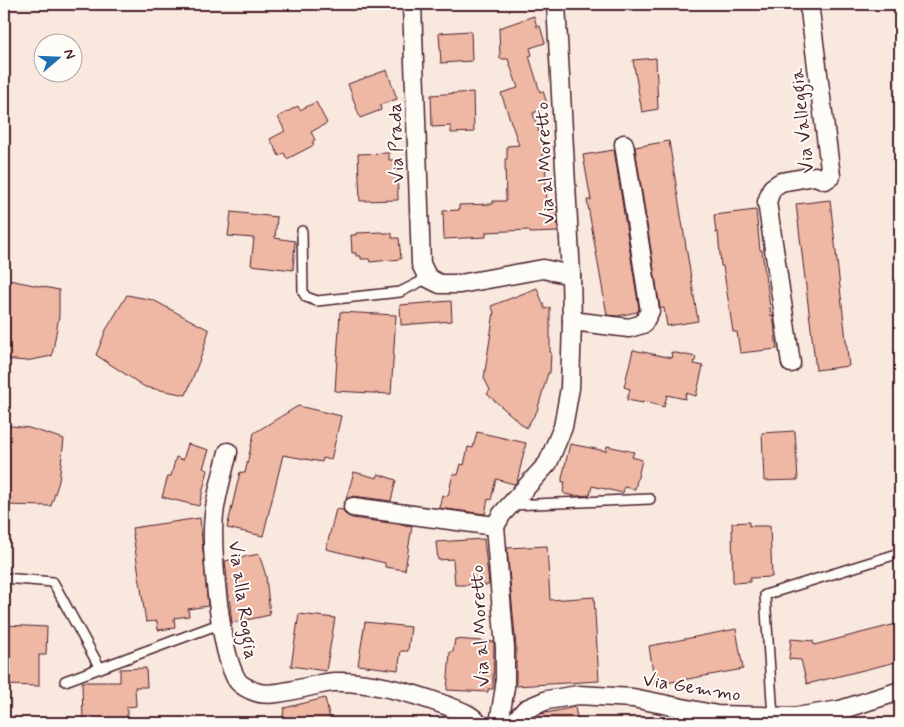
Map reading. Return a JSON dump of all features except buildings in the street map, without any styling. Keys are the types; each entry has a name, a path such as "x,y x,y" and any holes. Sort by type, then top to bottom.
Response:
{"street":[{"name":"Via Prada","path":"412,4 421,264 428,278"},
{"name":"Via al Moretto","path":"499,723 505,687 505,648 495,526 511,504 548,463 563,427 570,388 571,275 556,4"},
{"name":"Via Valleggia","path":"791,362 767,202 772,188 781,182 815,176 825,180 831,176 810,11 807,4"},
{"path":"572,320 629,328 643,324 650,311 624,144"},
{"path":"428,278 440,284 460,284 542,269 571,275"},
{"name":"Via alla Roggia","path":"228,452 214,514 213,539 222,623 231,667 238,682 257,693 282,692 334,682 380,686 415,694 465,713 478,723"},
{"path":"353,507 495,526"},
{"name":"Via Gemmo","path":"513,723 526,709 547,700 578,695 633,698 717,716 796,717 840,710 900,691"}],"lane":[{"path":"302,231 303,292 306,297 317,301 400,292 428,278"},
{"path":"511,504 650,499"},
{"path":"773,716 764,595 900,553"},
{"path":"4,578 53,582 100,668"},
{"path":"65,682 222,623"}]}
